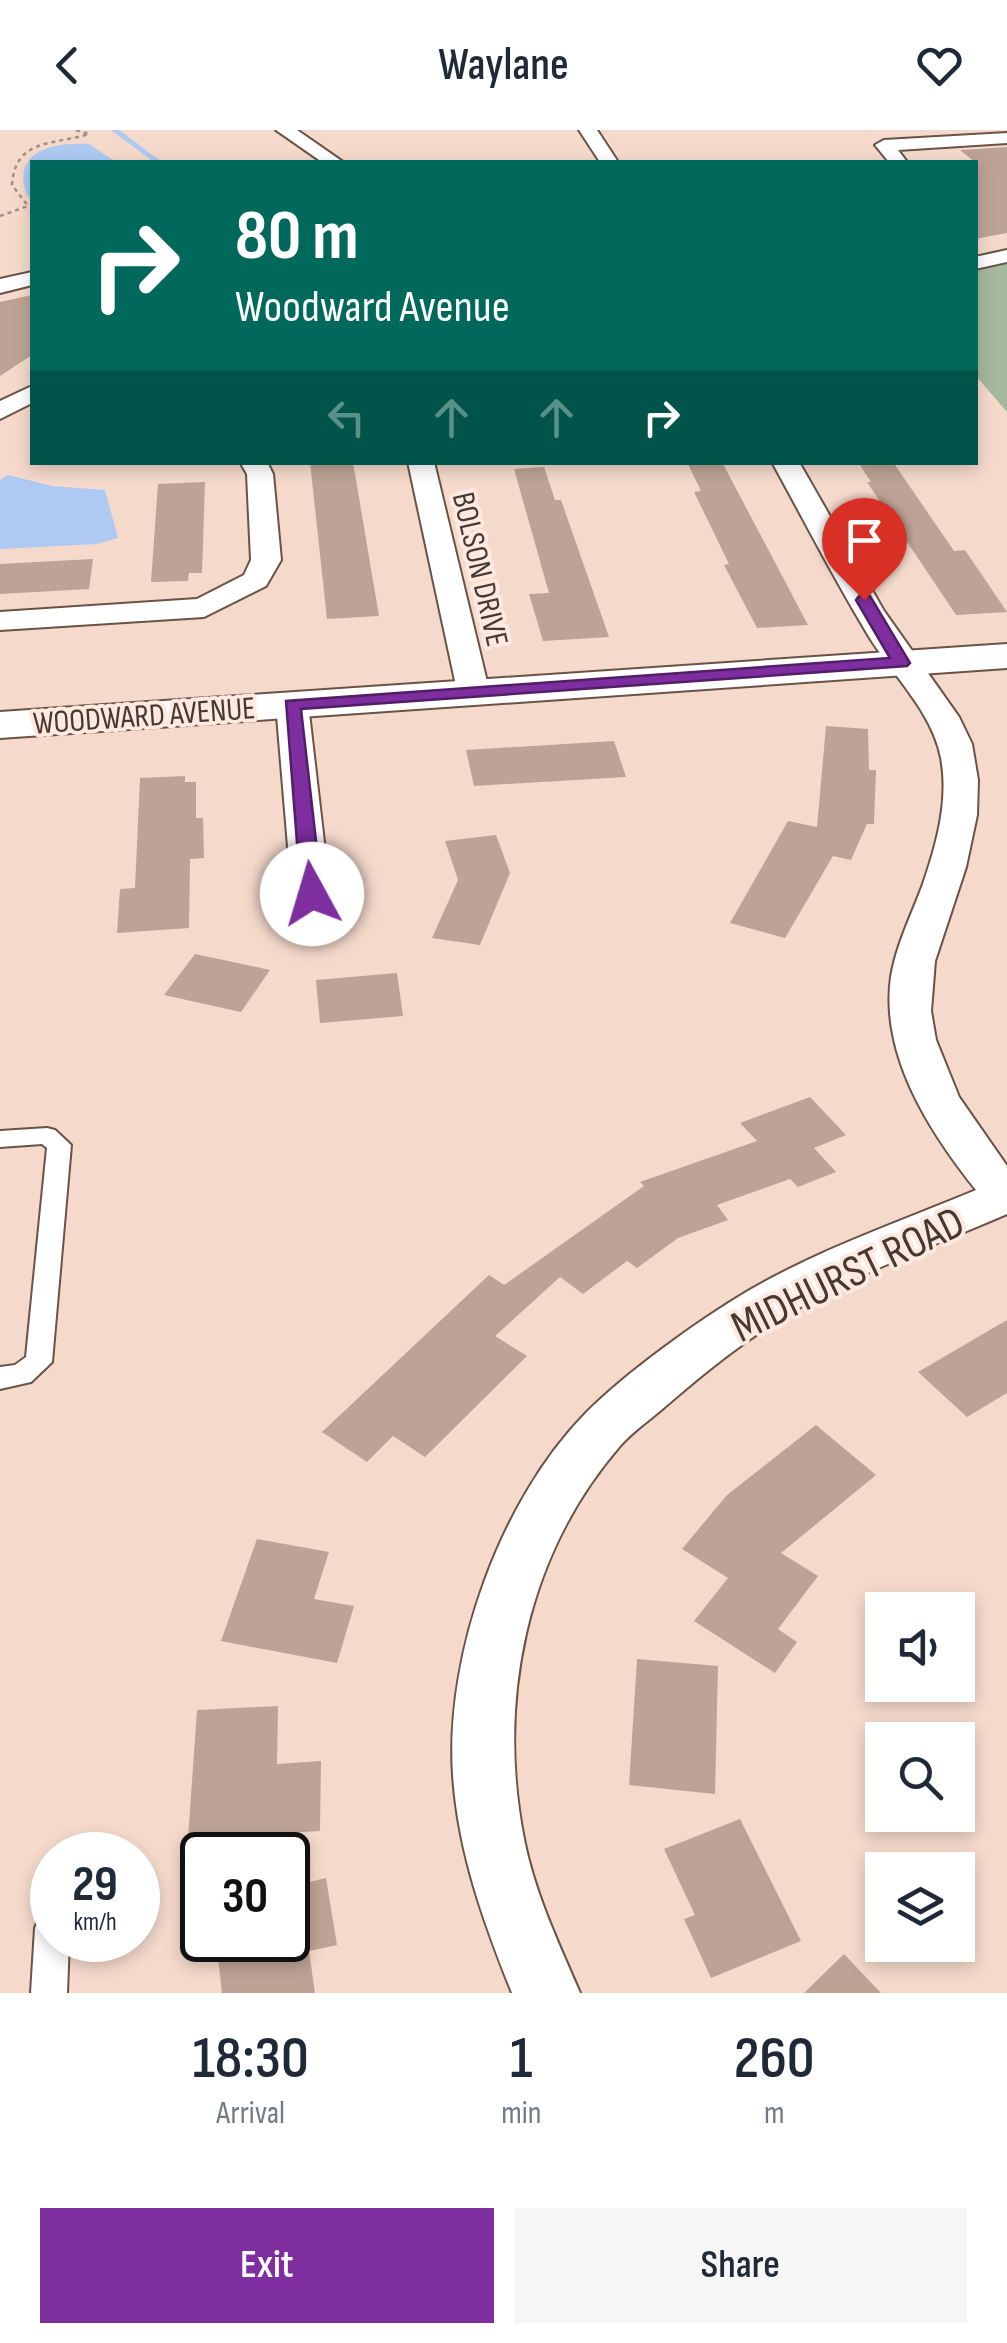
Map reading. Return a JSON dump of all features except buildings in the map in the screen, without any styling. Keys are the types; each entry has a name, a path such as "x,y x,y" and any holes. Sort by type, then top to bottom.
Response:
{"main road":[{"name":"WOODWARD AVENUE","path":"0,725 1007,656"}],"street":[{"path":"285,130 331,160"},
{"path":"588,130 608,160"},
{"path":"896,160 884,145 1007,138"},
{"path":"978,262 1007,256"},
{"path":"0,286 30,278"},
{"path":"0,621 204,608 256,580 265,567 260,474 255,465"},
{"name":"BOLSON DRIVE","path":"422,465 473,690"},
{"path":"787,465 901,663 943,712 959,760 962,792 952,856 911,980 914,1037 946,1112 1006,1196"},
{"path":"292,704 312,894"},
{"name":"MIDHURST ROAD","path":"546,1993 504,1888 487,1815 481,1746 484,1684 495,1627 513,1573 538,1525 600,1432 700,1348 766,1304 811,1281 1006,1196"}],"lane":[{"path":"0,1139 47,1136 59,1145 40,1362 21,1376 0,1378"},
{"path":"50,1993 51,1962"}],"path":[{"path":"0,216 28,206 14,195 10,186 16,158 48,141 89,136 76,130"}],"green space":[{"path":"1007,262 1007,412 978,378 978,268"}],"water":[{"path":"89,144 113,160 30,160 30,197 27,195 25,168 30,159 62,145"},
{"path":"8,475 52,486 105,490 118,538 97,544 0,549 0,480"}],"waterway":[{"path":"115,130 155,160"}],"route":[{"path":"312,894 292,704 901,663 864,600"}]}
